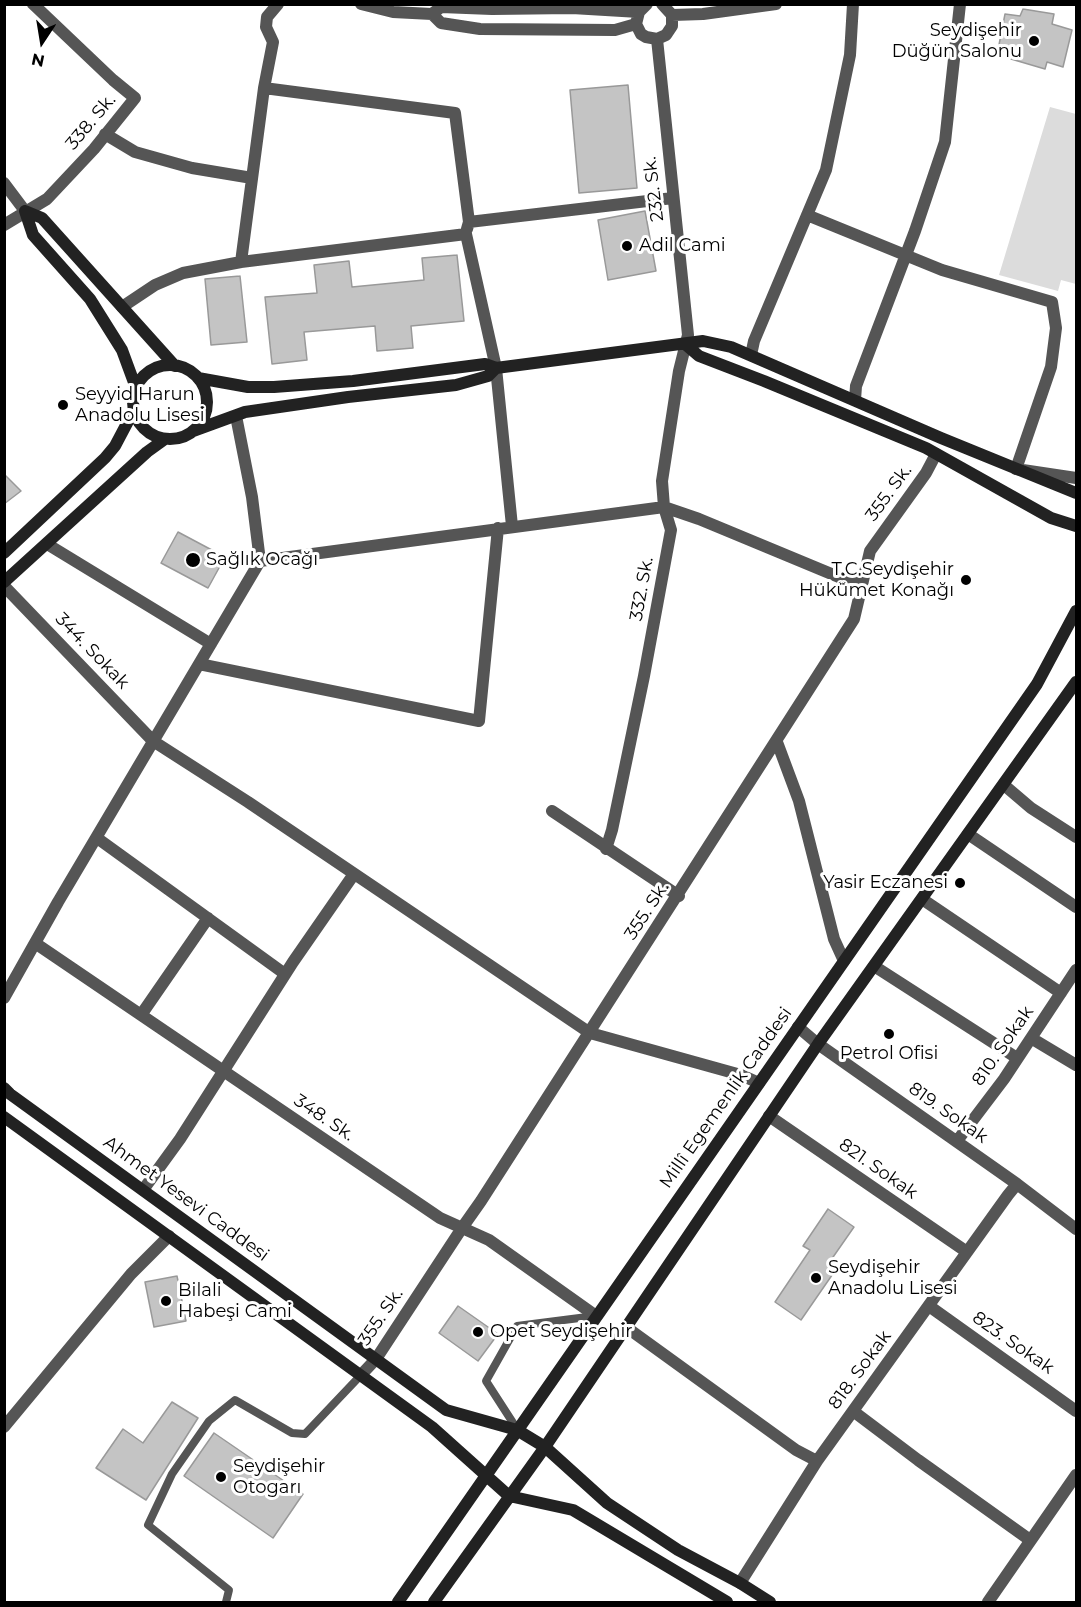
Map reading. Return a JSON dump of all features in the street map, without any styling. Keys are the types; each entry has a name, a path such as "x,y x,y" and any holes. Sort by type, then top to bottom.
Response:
{"street":[{"name":"338. Sk.","path":"4,225 47,199 135,98 33,4"},
{"path":"241,262 264,88 273,42 266,27 267,17 278,4"},
{"path":"361,4 393,12 441,7 642,10"},
{"path":"642,10 641,34 646,37 662,38 670,31 673,21 672,15 662,4"},
{"path":"672,15 704,14 776,4"},
{"path":"751,355 754,341 826,171 850,55 853,4"},
{"path":"855,400 856,386 906,255 945,142 960,4"},
{"path":"424,9 441,23 480,29 615,30 642,10"},
{"name":"232. Sk.","path":"657,39 686,339"},
{"path":"264,88 454,114 467,228 496,368 512,526"},
{"path":"105,134 135,152 192,168 252,178"},
{"path":"4,183 25,211 33,235 90,299 122,350 136,388"},
{"path":"122,307 155,285 183,273 241,262 673,198"},
{"path":"25,211 42,218 175,366"},
{"path":"807,215 942,270 1052,302 1056,328 1051,367 1016,470"},
{"path":"686,339 699,356 936,453 1051,518 1077,526"},
{"path":"198,378 248,387 274,387 353,381 485,364 496,368 670,344 686,339 703,341 731,347 751,355 1016,470 1077,493"},
{"name":"332. Sk.","path":"606,849 642,687 671,530 664,507 662,481 686,339"},
{"path":"4,553 115,446 134,410 136,388 150,371 164,366 175,366 186,369 198,378 205,391 207,405 203,420 193,431"},
{"path":"134,410 145,429 151,434 165,439 180,438 245,412 348,397 456,385 488,376 496,368"},
{"path":"4,998 260,561 252,497 236,416"},
{"path":"4,584 147,452 165,439"},
{"name":"355. Sk.","path":"361,1375 376,1359 481,1201 854,619 870,551 926,473 936,453"},
{"path":"1016,470 1077,478"},
{"path":"260,561 664,507 699,519 846,580 862,582"},
{"path":"199,664 479,721 498,528"},
{"path":"47,543 211,644"},
{"name":"344. Sokak","path":"4,584 153,741 248,802 590,1033 741,1075 759,1083"},
{"name":"Millî Egemenlik Caddesi","path":"398,1602 1037,684 1077,611"},
{"path":"434,1602 545,1447 818,1044 1077,682"},
{"path":"777,742 799,801 834,939 844,961"},
{"path":"1004,785 1031,808 1077,837"},
{"path":"552,811 678,896"},
{"path":"968,834 1077,907"},
{"path":"97,838 285,974"},
{"path":"143,1190 180,1139 285,974 354,874"},
{"path":"922,899 1061,993"},
{"path":"141,1015 208,918"},
{"name":"348. Sk.","path":"35,943 440,1218 489,1240 596,1316"},
{"path":"874,966 1017,1058"},
{"name":"810. Sokak","path":"957,1141 1077,970"},
{"name":"819. Sokak","path":"798,1027 818,1044 957,1141 1077,1229"},
{"path":"1031,1038 1077,1065"},
{"name":"Ahmet Yesevi Caddesi","path":"4,1088 10,1095 446,1410 517,1430 545,1447 607,1503 678,1550 770,1602"},
{"name":"821. Sokak","path":"769,1116 967,1252"},
{"path":"4,1117 432,1427 509,1496 573,1510 726,1602"},
{"name":"818. Sokak","path":"740,1583 817,1461 1017,1184"},
{"path":"4,1427 131,1274 169,1236"},
{"name":"823. Sokak","path":"929,1305 1077,1411"},
{"path":"627,1327 796,1450 817,1461"},
{"path":"853,1410 918,1460 1030,1540"},
{"path":"988,1602 1077,1475"}],"lane":[{"path":"517,1430 486,1381 517,1326 596,1316"},
{"path":"226,1602 229,1590 148,1525 172,1474 209,1421 235,1400 292,1433 305,1434 361,1375"}],"shaded area":[{"path":"1050,107 1076,114 1076,284 1061,280 1058,291 999,275"}],"building":[{"path":"1023,9 1054,14 1052,24 1072,30 1063,67 1047,62 1045,69 1011,59 1012,53 998,50 1005,14 1020,16"},
{"path":"628,85 637,188 579,193 570,90"},
{"name":"Adil Cami","path":"645,211 656,271 608,280 598,220"},
{"path":"457,255 464,321 411,326 413,348 377,351 375,326 304,332 307,360 272,364 265,297 317,293 314,265 349,261 352,287 424,280 422,258"},
{"path":"240,276 247,342 211,345 205,279"},
{"path":"4,474 21,491 4,504"},
{"name":"Sağlık Ocağı","path":"178,532 225,557 208,588 161,563"},
{"path":"828,1209 854,1227 831,1260 839,1265 801,1320 775,1302 810,1250 803,1246"},
{"name":"Bilali Habeşi Cami","path":"177,1276 186,1321 154,1327 145,1282"},
{"path":"458,1306 498,1334 478,1361 439,1333"},
{"path":"172,1402 198,1418 146,1500 96,1468 123,1429 143,1443"},
{"path":"214,1433 303,1494 273,1538 184,1476"}],"place":[{"name":"Seydişehir Düğün Salonu","path":"1034,41"},
{"name":"Adil Cami","path":"627,246"},
{"name":"Seyyid Harun Anadolu Lisesi","path":"63,405"},
{"name":"Sağlık Ocağı","path":"193,560"},
{"name":"T.C.Seydişehir Hükümet Konağı","path":"966,580"},
{"name":"Yasir Eczanesi","path":"960,883"},
{"name":"Petrol Ofisi","path":"889,1034"},
{"name":"Seydişehir Anadolu Lisesi","path":"816,1278"},
{"name":"Bilali Habeşi Cami","path":"166,1301"},
{"name":"Opet Seydişehir","path":"478,1332"},
{"name":"Seydişehir Otogarı","path":"221,1477"}]}
